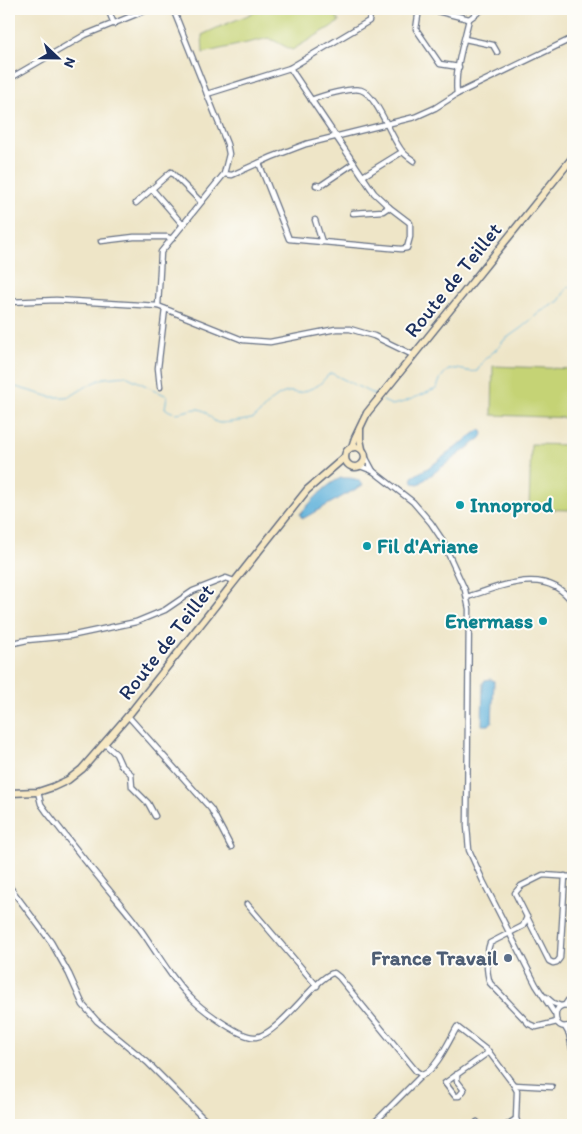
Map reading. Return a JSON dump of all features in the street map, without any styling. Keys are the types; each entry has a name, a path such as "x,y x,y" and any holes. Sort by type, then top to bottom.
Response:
{"main road":[{"name":"Route de Teillet","path":"352,447 367,413 573,157"},
{"path":"361,426 360,439 366,458 360,466 349,465 345,457 348,450 352,447 362,449"},
{"name":"Route de Teillet","path":"9,793 38,792 68,780 82,769 128,716 307,490 345,457"},
{"name":"Route de Teillet","path":"326,473 349,465"}],"street":[{"path":"108,9 114,24"},
{"path":"9,79 85,35 149,9"},
{"path":"158,306 161,252 224,174 229,154 227,144 173,9"},
{"path":"207,94 290,68 369,21 371,9"},
{"path":"419,9 416,29 440,64 459,67"},
{"path":"429,9 469,19"},
{"path":"457,94 456,85 469,19 482,9"},
{"path":"224,174 232,175 306,144 415,117 435,108 457,94 573,38"},
{"path":"465,39 493,45 497,52"},
{"path":"259,163 288,239 407,248 410,224 374,193 290,68"},
{"path":"311,100 335,93 360,89 369,96 402,152 414,161"},
{"path":"363,176 402,152"},
{"path":"316,185 320,186 354,163"},
{"path":"136,204 170,172 201,202"},
{"path":"152,189 183,225"},
{"path":"353,213 383,211 389,207"},
{"path":"315,220 322,242"},
{"path":"101,241 134,237 167,237 172,239"},
{"path":"9,302 56,300 158,306 243,340 270,342 336,329 350,329 374,336 413,355"},
{"path":"160,387 158,368 165,309"},
{"path":"366,458 373,471"},
{"path":"360,466 373,471 417,506 432,523 441,538 467,597 470,630 467,826 469,850 509,933 541,993 555,1014 557,1022 565,1027 569,1034 573,1054"},
{"path":"9,644 27,640 70,636 136,622 165,610 192,591 226,578 234,581"},
{"path":"467,597 517,582 534,580 553,585 565,593 573,602"},
{"path":"128,716 211,809 231,846"},
{"path":"105,744 116,754 120,765 131,774 132,787 148,804 155,816"},
{"path":"38,792 40,804 142,931 184,991 195,1003 245,1036 260,1037 300,1004 330,974 334,974 339,977 416,1071 422,1075"},
{"path":"565,876 560,958 557,962 553,963 549,961 515,893 543,875 565,876 573,877"},
{"path":"9,886 51,942 69,974 83,1005 97,1021 147,1062 210,1125"},
{"path":"247,904 317,986"},
{"path":"527,917 523,926 490,942 487,976 490,983 529,1024 536,1027 557,1022"},
{"path":"523,926 533,929"},
{"path":"541,993 552,1003 573,1008"},
{"path":"555,1014 573,993"},
{"path":"565,1027 573,1024 573,1034"},
{"path":"372,1125 422,1075 427,1074 437,1062 457,1027 489,1052 514,1085 517,1091 516,1119 519,1125"},
{"path":"457,1074 457,1081 464,1090 459,1096 455,1096 446,1083 457,1074 489,1052"},
{"path":"514,1085 552,1087"},
{"path":"507,1125 516,1119"}],"green space":[{"path":"261,9 333,9 339,22 292,50 269,38 203,53 202,35"},
{"path":"493,366 573,369 573,418 492,415"},
{"path":"531,444 573,445 573,510 529,509"}],"water":[{"path":"479,430 483,434 481,438 419,484 413,483 412,477 431,466"},
{"path":"341,478 356,479 363,485 304,518 301,517 300,514 319,494 330,484"},
{"path":"491,679 494,681 492,722 489,725 482,725 483,683 485,680"}],"waterway":[{"path":"383,401 392,405 436,389 442,377 451,369 477,371 485,359 504,340 540,312 559,301 567,288 573,285"},
{"path":"9,387 16,387 51,397 64,397 71,396 104,378 126,376 167,396 165,408 169,411 177,413 198,409 207,413 214,421 220,423 254,418 282,394 287,392 299,393 317,386 331,373 377,396"}],"place":[{"name":"Innoprod","path":"460,505"},
{"name":"Fil d'Ariane","path":"367,546"},
{"name":"Enermass","path":"543,621"},
{"name":"France Travail","path":"508,958"}]}
